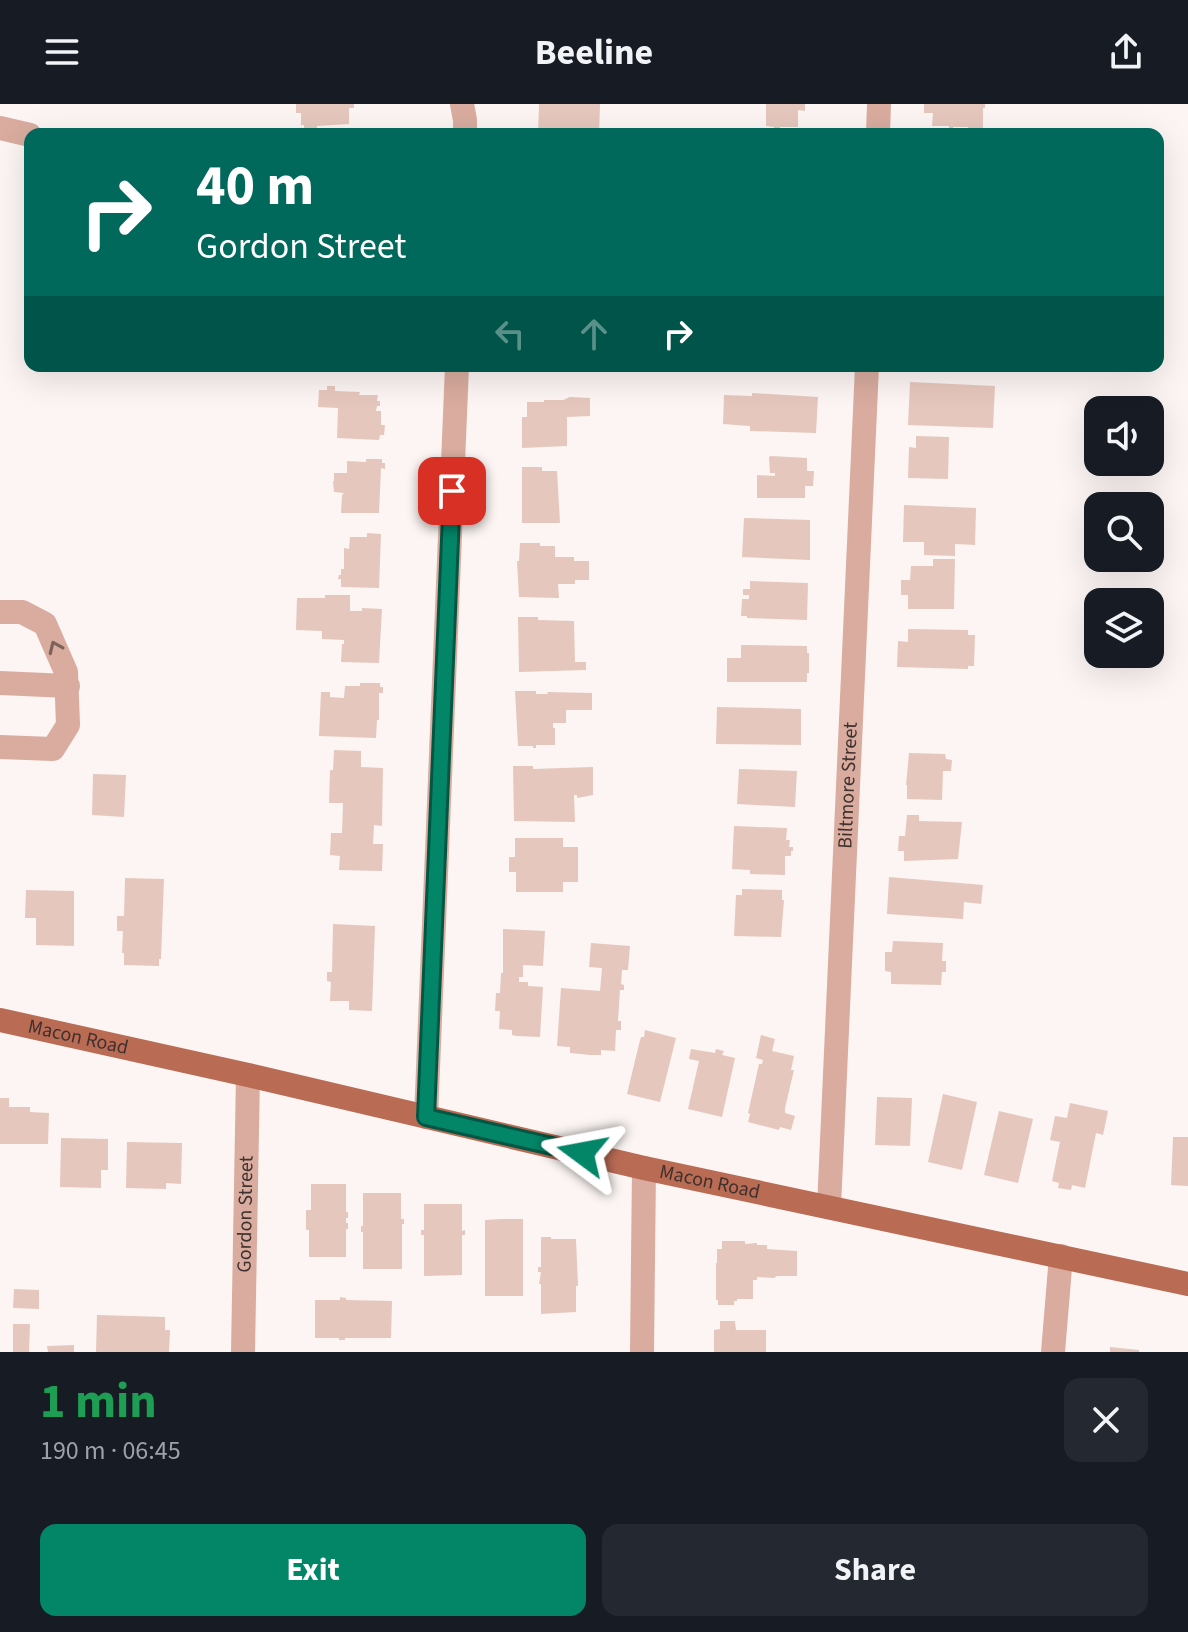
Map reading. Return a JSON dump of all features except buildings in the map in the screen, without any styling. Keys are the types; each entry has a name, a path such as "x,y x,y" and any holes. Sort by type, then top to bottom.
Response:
{"main road":[{"name":"Macon Road","path":"0,1020 644,1168 1188,1284"}],"street":[{"path":"462,104 465,128"},
{"path":"878,128 879,104"},
{"path":"0,128 24,134"},
{"path":"426,1117 457,372"},
{"name":"Biltmore Street","path":"829,1207 867,372"},
{"path":"0,612 22,612 45,624 66,672 68,686 68,725 53,749 0,747"},
{"path":"0,683 68,686"},
{"name":"Gordon Street","path":"243,1352 248,1075"},
{"path":"642,1352 644,1168"},
{"path":"1053,1352 1061,1256"}],"route":[{"path":"452,491 426,1117 582,1153"}]}
